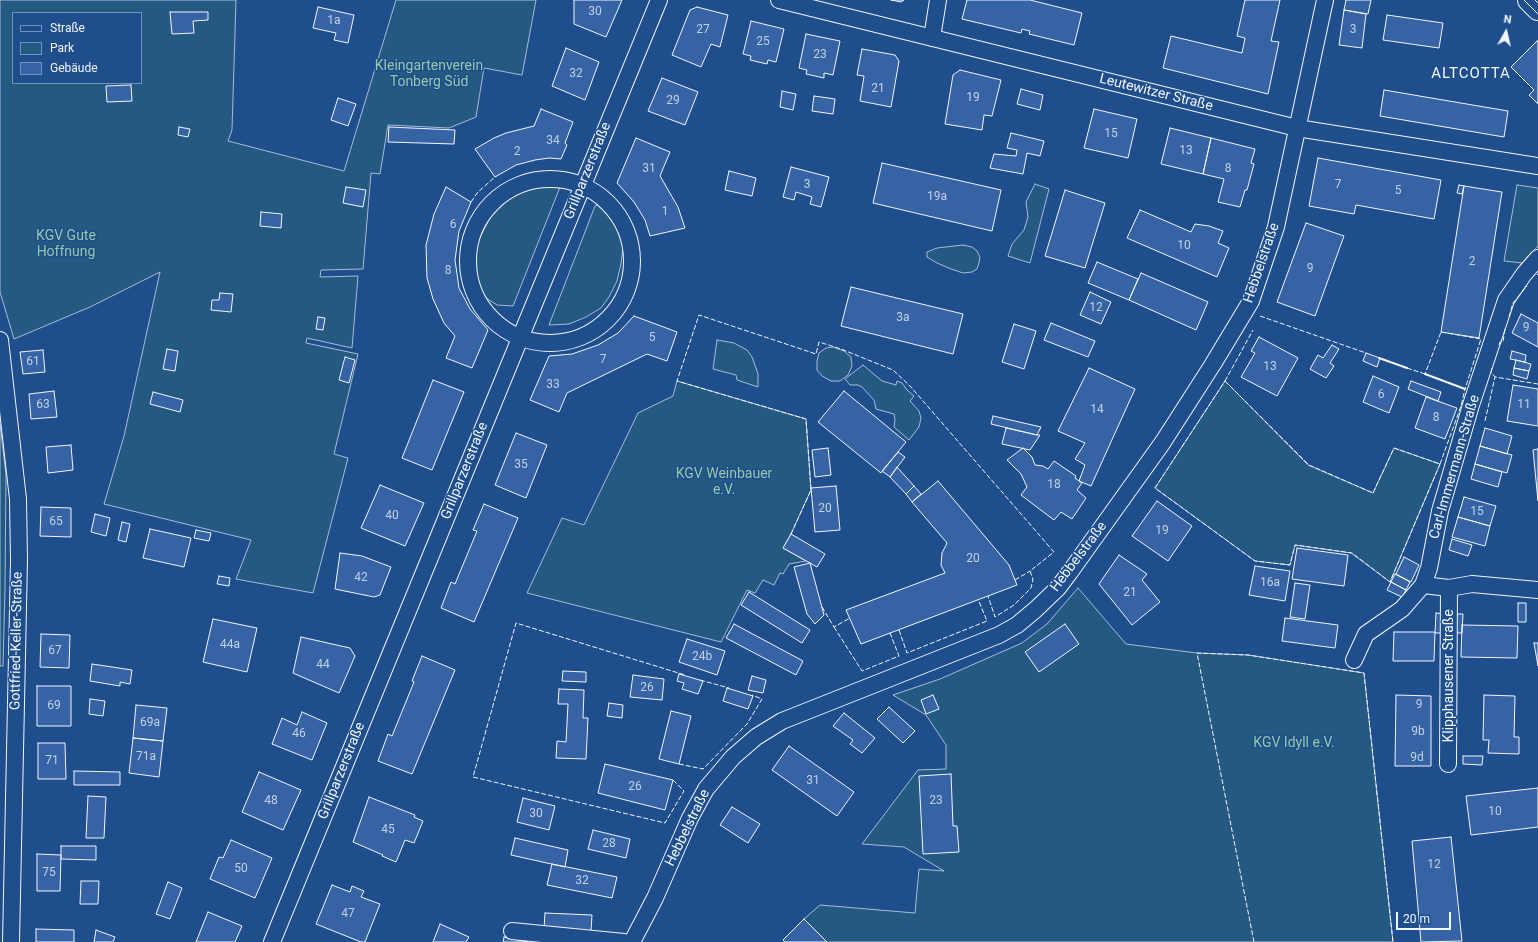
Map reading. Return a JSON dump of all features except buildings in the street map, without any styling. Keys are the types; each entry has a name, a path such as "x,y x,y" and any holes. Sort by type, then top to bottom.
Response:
{"main road":[{"path":"1530,0 1538,9"}],"street":[{"name":"Grillparzerstraße","path":"272,942 659,0"},
{"name":"Leutewitzer Straße","path":"779,0 1297,128 1538,166"},
{"path":"932,38 938,0"},
{"name":"Hebbelstraße","path":"632,942 655,898 690,818 706,789 733,757 756,737 782,721 999,636 1017,625 1058,588 1163,442 1251,301 1276,227 1325,0"},
{"path":"556,178 583,185 612,205 630,235 635,263 624,300 611,319 585,337 557,344 520,338 505,331 489,317 477,300 468,273 469,245 482,214 501,194 524,182 538,179 556,178"},
{"name":"Carl-Immermann-Straße","path":"1354,660 1366,634 1402,609 1423,585 1429,568 1440,511 1471,405 1506,300 1524,274 1538,258"},
{"name":"Gottfried-Keller-Straße","path":"0,340 18,499 11,942"},
{"name":"Klipphausener Straße","path":"1423,585 1449,588 1472,584 1538,590"},
{"name":"Klipphausener Straße","path":"1448,764 1449,588"},
{"path":"512,932 624,942"}],"green space":[{"path":"0,0 236,0 232,130 228,141 344,171 396,0 536,0 522,75 484,68 476,117 449,128 388,125 380,174 371,173 363,269 321,270 320,277 358,276 352,348 307,338 306,343 358,354 334,454 348,458 313,593 236,579 251,540 104,504 124,436 160,272 90,307 14,339 0,292"},
{"path":"1035,184 1049,189 1030,263 1008,256 1012,244 1024,230 1028,217 1026,202"},
{"path":"548,185 560,187 513,306 497,305 486,298 479,287 476,276 475,253 480,237 491,216 506,200 524,190"},
{"path":"1517,185 1538,188 1538,246 1522,263 1504,261"},
{"path":"599,204 611,216 620,233 623,246 617,281 609,297 601,308 586,317 569,324 549,325 595,206"},
{"path":"963,245 972,247 977,251 980,257 977,269 972,272 963,273 951,269 927,257 927,252 937,248"},
{"path":"717,340 734,343 747,350 752,357 758,374 758,387 737,380 736,375 713,369"},
{"path":"833,347 844,351 851,357 852,366 848,375 840,381 831,381 822,376 817,370 819,353 826,348"},
{"path":"863,365 882,381 896,385 897,381 902,383 914,396 910,401 919,411 921,418 919,427 909,440 894,427 894,414 876,409 874,400 862,387 858,385 850,385 845,379"},
{"name":"KGV Weinbauer e.V.","path":"677,381 806,419 811,490 783,548 806,561 789,564 783,574 780,573 774,585 763,580 755,593 747,590 721,642 527,593 562,518 584,525 638,413 673,396"},
{"path":"1225,381 1308,465 1373,493 1394,448 1440,464 1390,582 1351,553 1295,545 1290,565 1255,561 1155,488"},
{"path":"0,424 6,475 3,666 0,666"},
{"name":"KGV Idyll e.V.","path":"1078,588 1126,644 1197,653 1248,655 1364,673 1393,942 827,942 804,919 820,905 915,913 919,869 944,871 904,847 862,844 918,770 946,769 946,745 926,715 893,695 940,679 1022,643 1047,624"}],"tram line":[{"path":"1524,0 1538,14"},
{"path":"1535,0 1538,3"}],"fence":[{"path":"471,202 478,192 495,177"},
{"path":"1509,317 1513,303 1527,286"},
{"path":"791,534 811,490 806,419 677,381 699,315 816,354 819,342 841,349 893,370 910,386 1054,552 1030,571 1033,579 1031,588 1014,605 995,617 988,596"},
{"path":"1260,316 1366,353"},
{"path":"1499,345 1500,342 1503,342 1505,328"},
{"path":"1225,381 1253,330"},
{"path":"1441,332 1481,339 1465,389 1425,374 1441,332"},
{"path":"1407,368 1425,374"},
{"path":"1492,368 1491,372 1495,377"},
{"path":"1485,421 1495,377 1538,384"},
{"path":"1225,381 1309,465 1373,493 1394,448 1440,464 1390,582 1352,553 1295,545 1290,565 1255,561 1155,488 1225,381"},
{"path":"1440,464 1461,406 1465,389"},
{"path":"1015,580 1030,571"},
{"path":"899,630 907,653 987,621 978,599"},
{"path":"822,607 834,627 850,618"},
{"path":"673,780 684,791 665,823 473,777 516,623 685,675"},
{"path":"834,627 862,671 899,656 890,633"},
{"path":"1254,942 1197,653 1248,655 1364,673 1393,942"},
{"path":"700,680 729,688"},
{"path":"679,764 703,769 747,724 762,699 752,695"}],"wall":[{"path":"1379,358 1407,368"},
{"path":"1425,374 1465,389"}],"district":[{"name":"ALTCOTTA","path":"1471,74"}],"park label":[{"name":"Kleingartenverein Tonberg Süd","path":"429,74"},
{"name":"KGV Gute Hoffnung","path":"66,244"}]}
